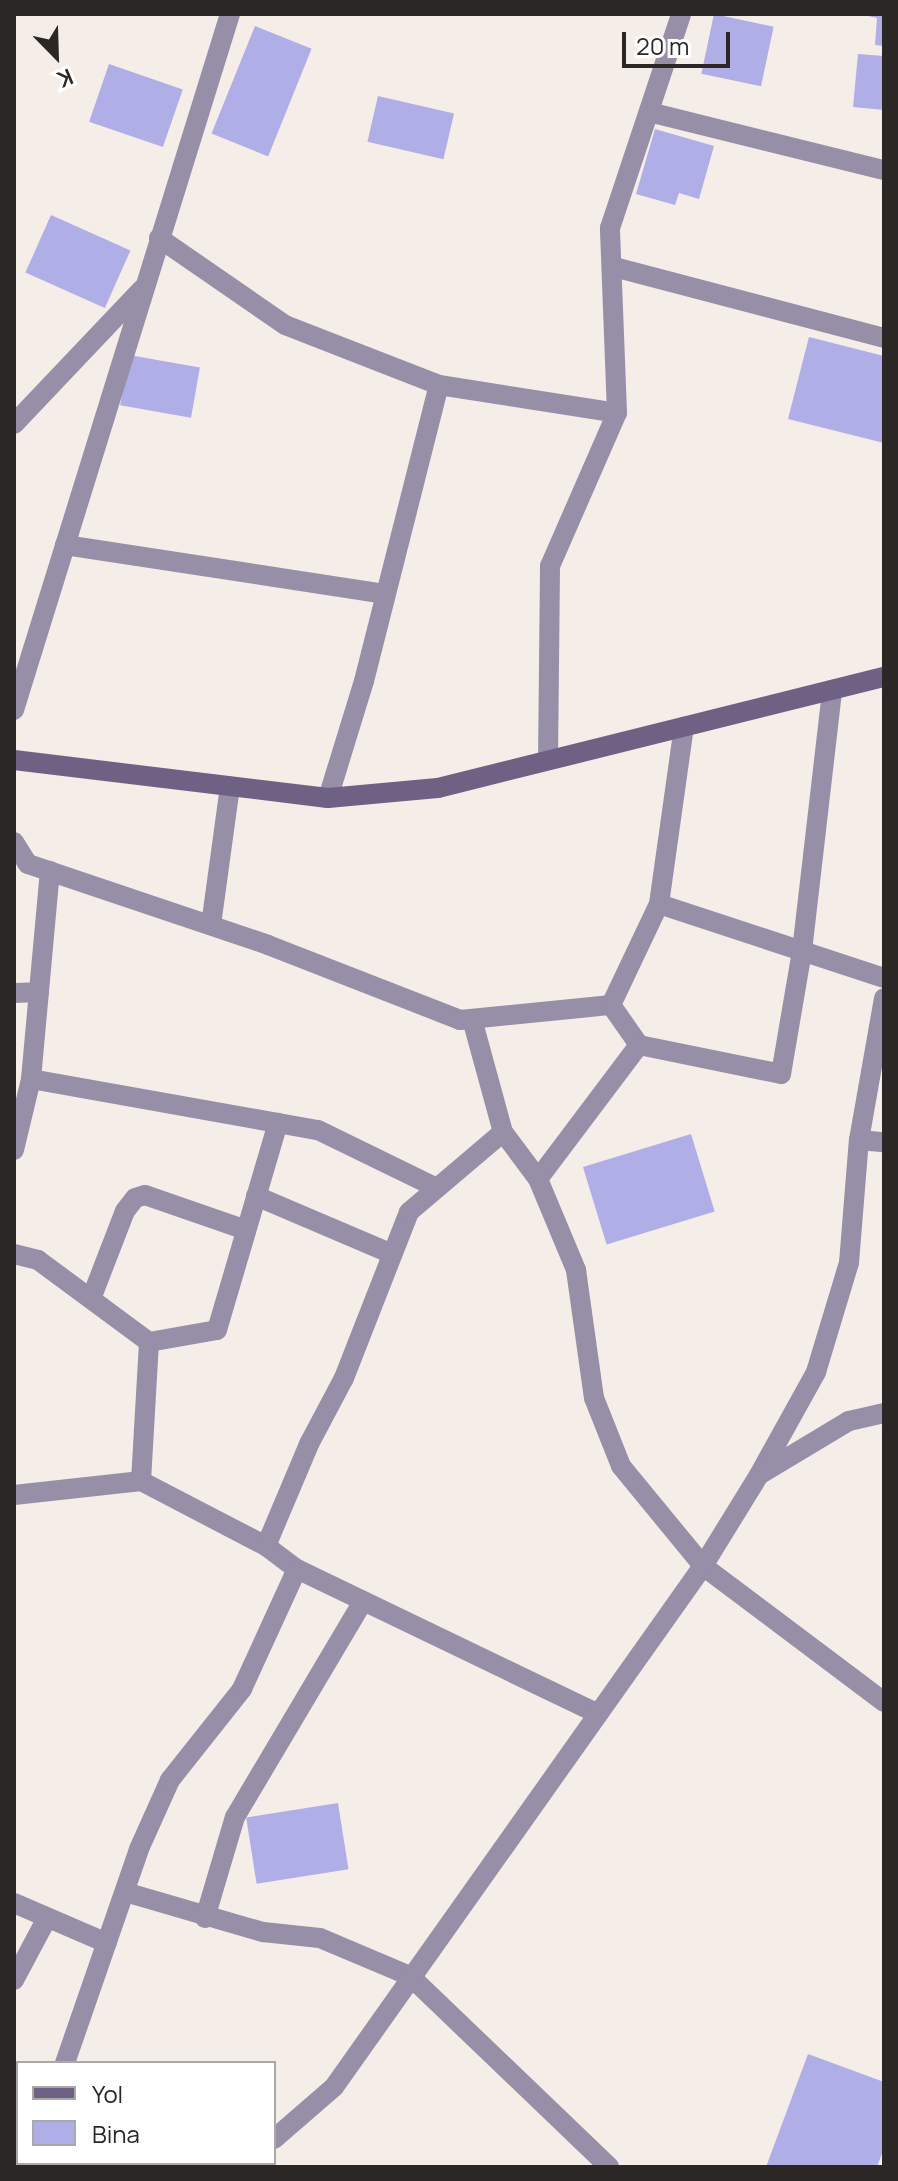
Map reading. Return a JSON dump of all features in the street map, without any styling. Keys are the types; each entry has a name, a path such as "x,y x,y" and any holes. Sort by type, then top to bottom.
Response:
{"main road":[{"path":"14,760 328,798 438,788 884,677"}],"street":[{"path":"14,710 230,14"},
{"path":"548,760 550,566 617,413 614,267 610,228 681,14"},
{"path":"649,112 884,170"},
{"path":"159,238 285,325 439,385 617,413"},
{"path":"614,267 884,338"},
{"path":"14,424 145,286"},
{"path":"328,798 439,385"},
{"path":"65,545 384,594"},
{"path":"611,1005 639,1045 781,1074 802,951 832,690"},
{"path":"611,1005 659,904 684,727"},
{"path":"211,925 230,786"},
{"path":"14,842 28,864 211,925 460,1020 611,1005"},
{"path":"14,1150 31,1079 50,871"},
{"path":"659,904 884,978"},
{"path":"14,993 39,992"},
{"path":"276,2137 334,2087 703,1566 759,1475 816,1372 849,1263 859,1140 884,998"},
{"path":"472,1019 503,1132 538,1179 576,1270 594,1398 621,1466 703,1566 884,1702"},
{"path":"538,1179 639,1045"},
{"path":"31,1079 318,1130 437,1188"},
{"path":"14,1254 38,1260 149,1342 217,1330 278,1123"},
{"path":"266,1546 309,1444 344,1378 409,1212 503,1132"},
{"path":"859,1140 884,1142"},
{"path":"91,1299 125,1211 135,1198 145,1195 246,1230"},
{"path":"256,1196 392,1254"},
{"path":"141,1481 149,1342"},
{"path":"759,1475 849,1421 884,1413"},
{"path":"14,1495 141,1481 266,1546 297,1569 598,1714"},
{"path":"66,2061 125,1892 170,1780 242,1689 297,1569"},
{"path":"205,1918 235,1817 363,1601"},
{"path":"125,1892 205,1918 263,1932 320,1938 410,1976 609,2167"},
{"path":"14,1903 107,1943"},
{"path":"14,1980 47,1918"}],"building":[{"path":"714,14 774,27 761,86 701,74"},
{"path":"859,14 884,14 884,46 875,45 877,18"},
{"path":"255,26 312,49 268,156 212,134"},
{"path":"858,54 884,56 884,110 853,107"},
{"path":"109,64 183,89 163,147 89,122"},
{"path":"378,96 454,114 443,159 367,142"},
{"path":"655,129 714,146 699,199 679,193 675,205 636,194"},
{"path":"51,215 130,250 105,308 25,273"},
{"path":"809,337 884,356 884,443 788,419"},
{"path":"129,355 200,368 191,418 120,405"},
{"path":"691,1134 715,1211 607,1244 583,1167"},
{"path":"338,1803 348,1869 257,1884 246,1818"},
{"path":"808,2054 884,2082 884,2148 877,2167 766,2167"}]}
